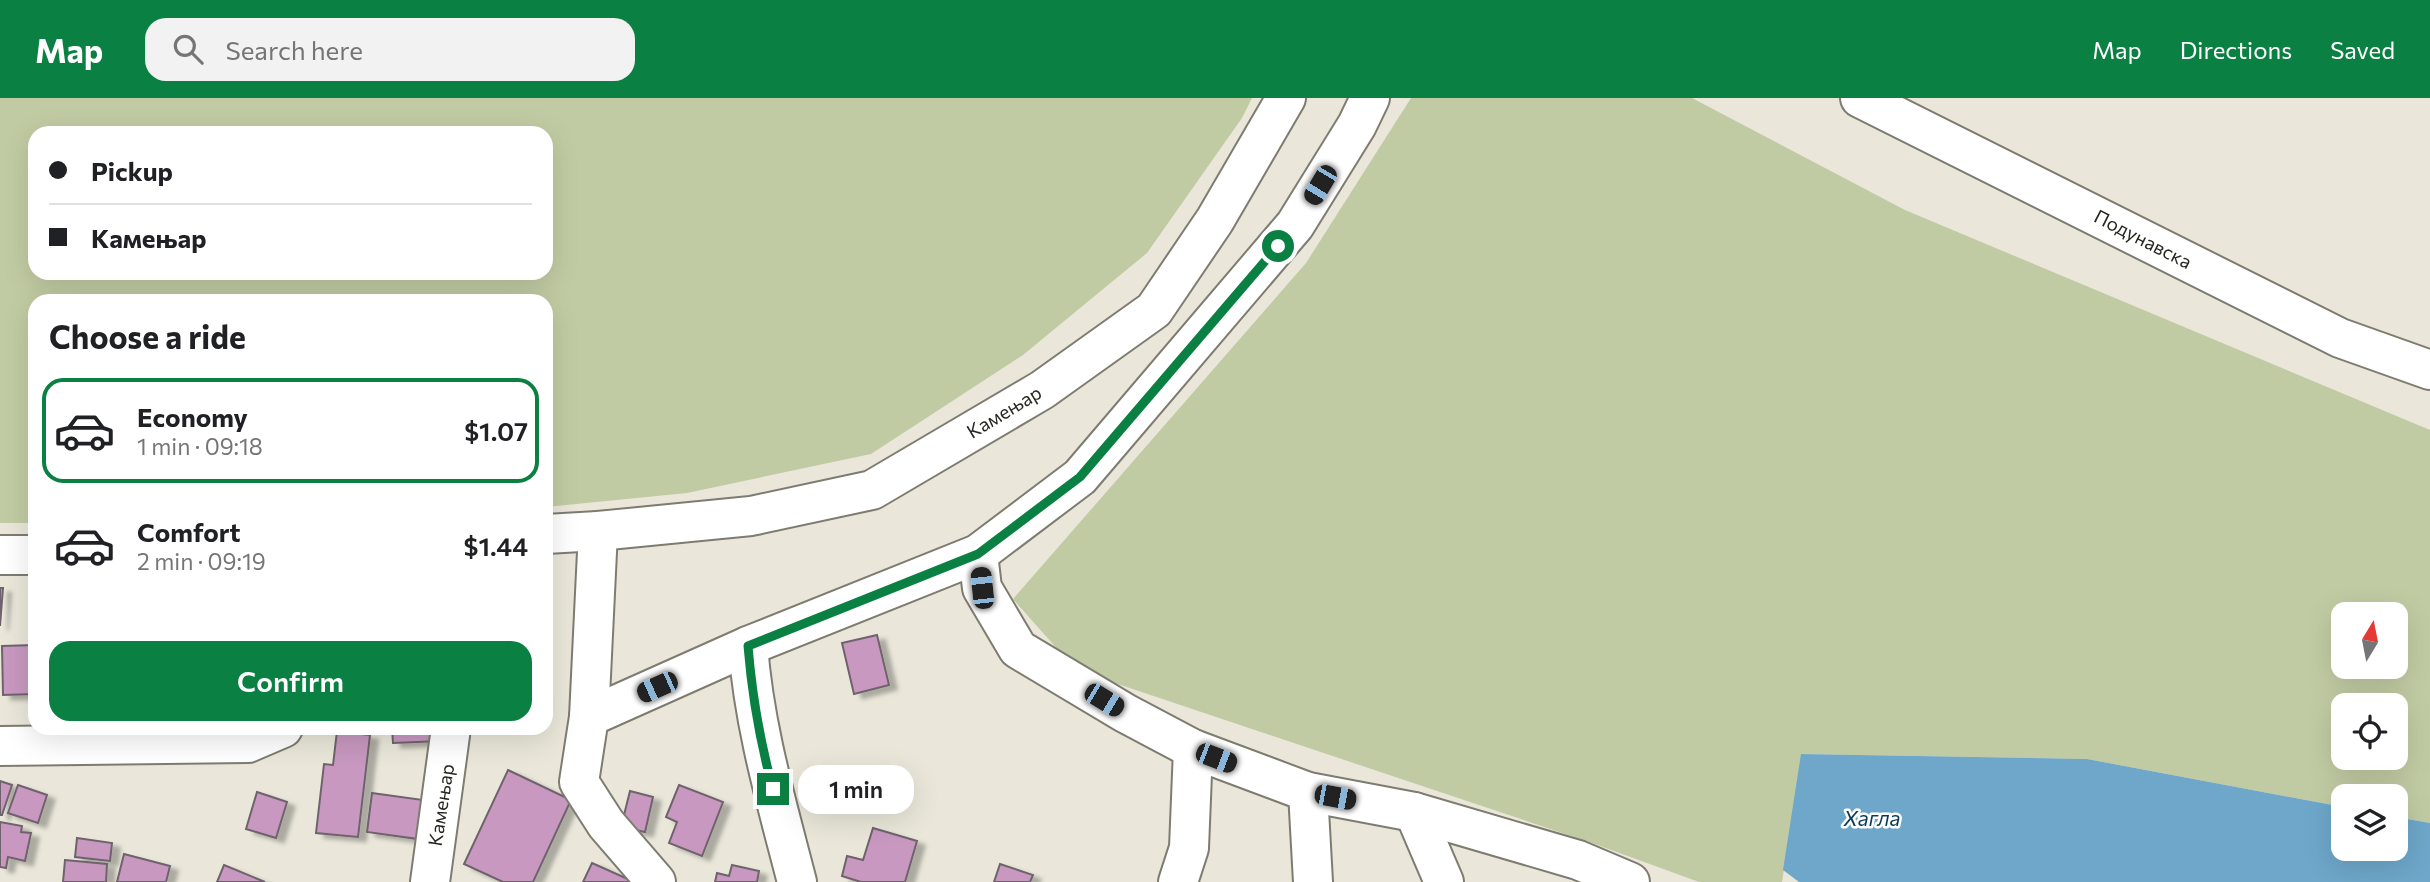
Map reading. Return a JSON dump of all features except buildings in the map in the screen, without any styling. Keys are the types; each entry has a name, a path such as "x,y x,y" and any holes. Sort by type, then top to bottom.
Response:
{"street":[{"name":"Камењар","path":"553,534 751,516 872,490 1042,390 1154,310 1215,220 1286,98"},
{"path":"589,717 748,646 978,554 1080,477 1295,225 1357,125 1370,98"},
{"name":"Подунавска","path":"1860,98 2340,338 2430,370"},
{"path":"598,531 589,717 579,782 606,824 656,882"},
{"path":"978,554 982,588 1018,649 1125,713 1194,750 1308,792 1414,811 1578,860 1630,882"},
{"path":"0,555 28,555"},
{"path":"748,646 760,743 797,882"},
{"path":"0,746 248,743 267,735"},
{"name":"Камењар","path":"429,882 450,735"},
{"path":"1178,882 1189,848 1194,750"},
{"path":"1308,792 1313,882"},
{"path":"1414,811 1444,882"}],"green space":[{"path":"0,98 1252,98 1242,118 1147,253 1023,355 871,454 687,493 553,506 553,294 28,294 28,523 0,523"},
{"path":"1411,98 1692,98 1905,210 2430,430 2430,823 2408,819 2408,784 2331,784 2331,805 2087,759 1802,754 1782,882 1699,882 1592,843 1076,670 1013,599 1306,263"}],"water":[{"name":"Хагла","path":"1801,754 2087,759 2331,805 2331,861 2408,861 2408,819 2430,823 2430,882 1799,882 1783,870"}],"route":[{"path":"773,789 760,743 748,646 978,554 1080,477 1278,246"}]}
